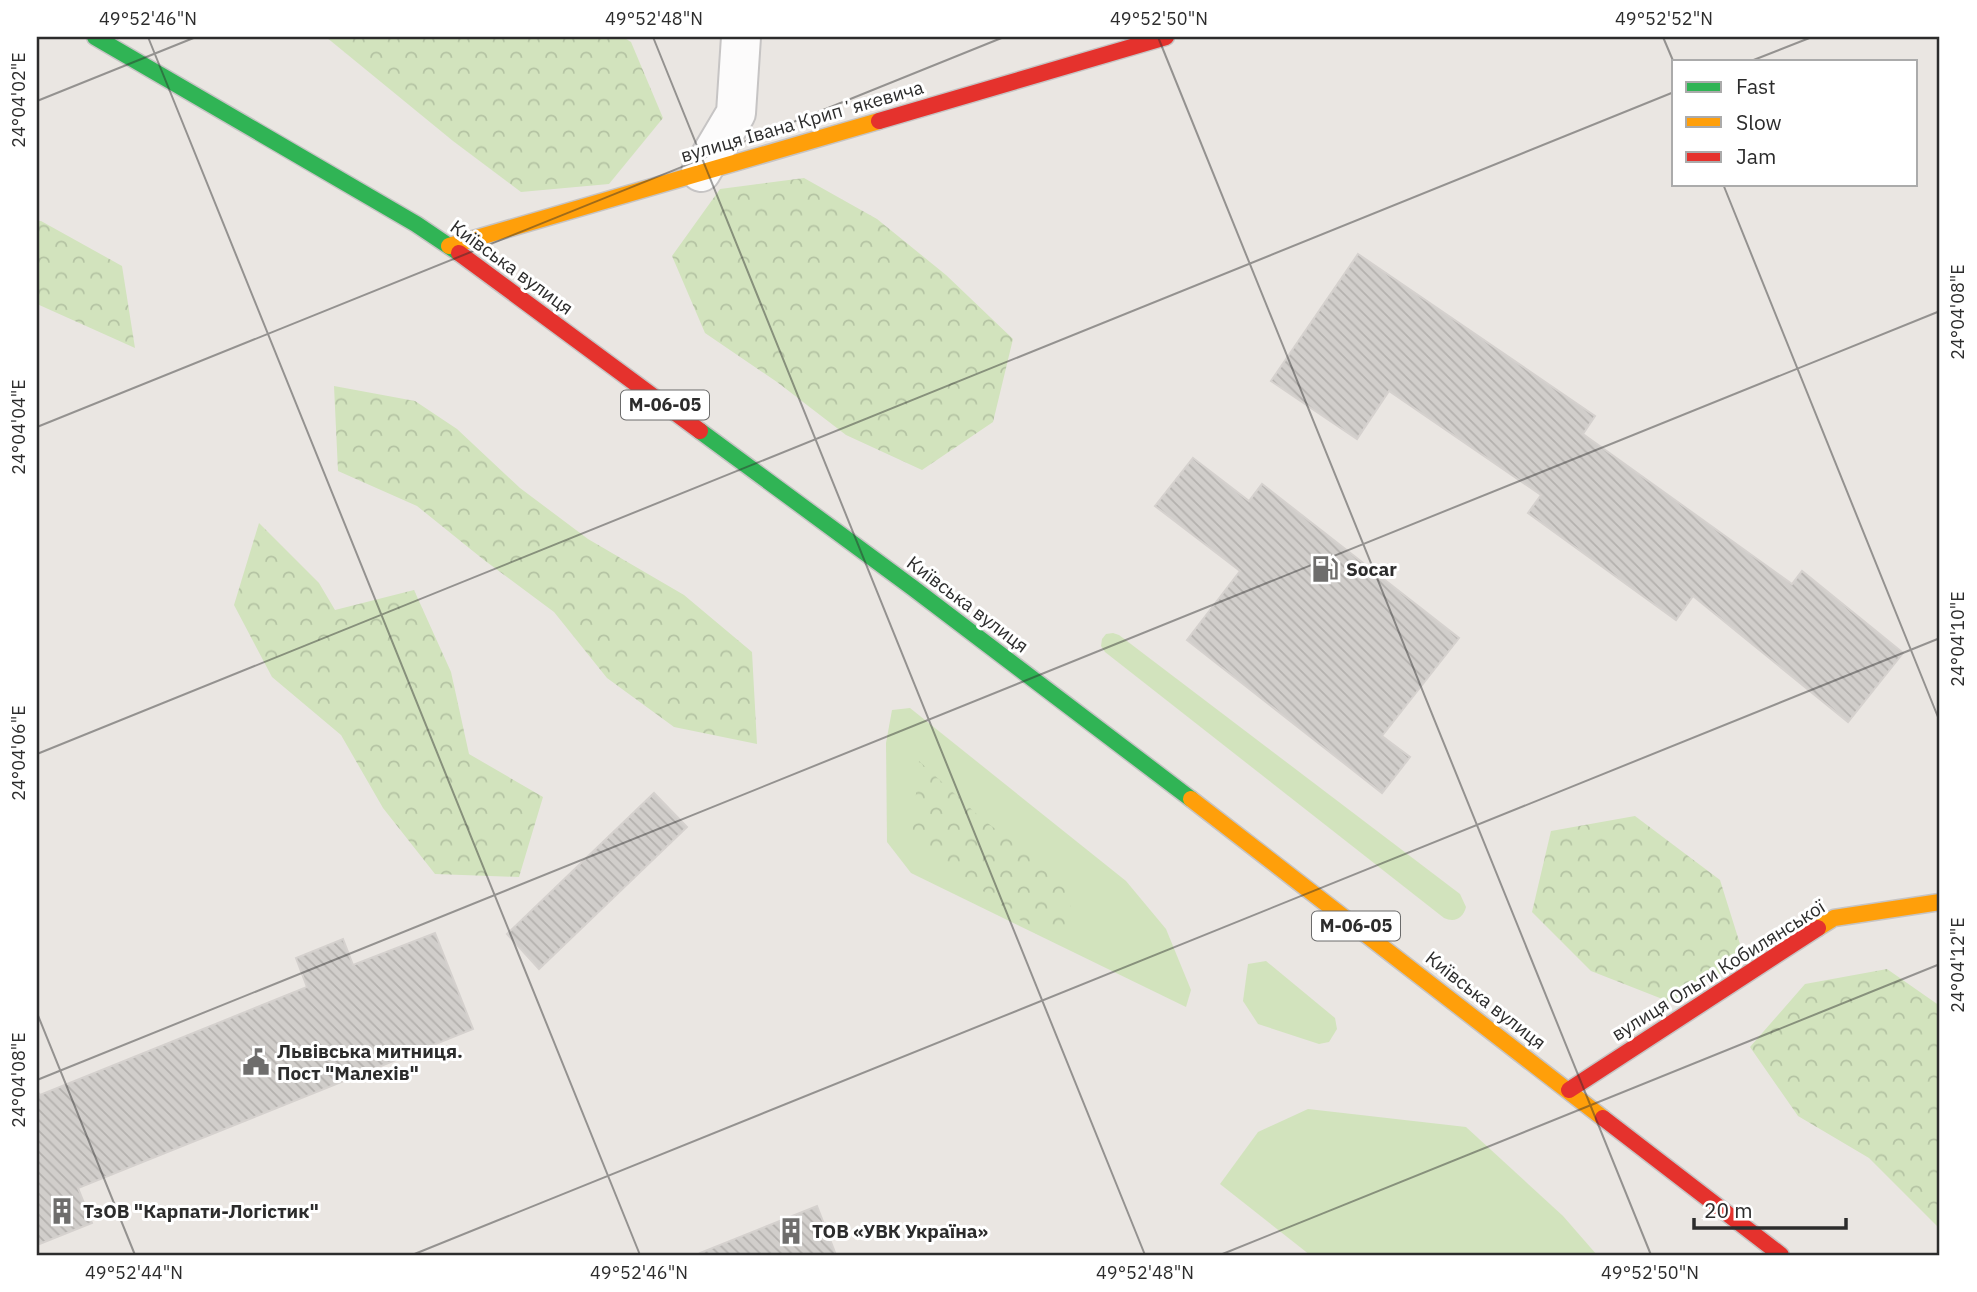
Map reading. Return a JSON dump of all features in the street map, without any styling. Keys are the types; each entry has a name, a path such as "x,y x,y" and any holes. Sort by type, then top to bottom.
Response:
{"main road":[{"name":"Київська вулиця","path":"95,37 416,224 449,246 924,597 1781,1255"},
{"name":"вулиця Івана Крипʼякевича","path":"449,246 1166,37"},
{"name":"вулиця Ольги Кобилянської","path":"1569,1090 1834,918 1940,902"}],"street":[{"path":"701,172 736,113 741,37"}],"green space":[{"path":"326,37 623,37 631,42 663,118 609,184 521,192 453,141"},
{"path":"804,178 877,219 946,275 1013,339 993,422 922,470 846,435 777,382 705,333 672,256 720,189"},
{"path":"37,221 122,266 135,348 37,304"},
{"path":"334,386 415,401 457,429 520,488 588,539 684,595 752,652 757,744 674,727 607,678 554,612 417,506 338,471"},
{"path":"259,523 319,583 335,610 414,590 451,672 469,754 543,797 519,877 435,874 383,808 341,735 272,677 234,605"},
{"path":"1113,633 1460,894 1466,907 1463,914 1455,920 1444,918 1105,652 1101,646 1102,639 1106,634"},
{"path":"910,708 1126,881 1166,929 1191,990 1186,1007 911,873 887,842 886,743 892,710"},
{"path":"919,761 981,818 1048,869 1072,898 1064,936 1024,923 912,836"},
{"path":"1635,816 1720,880 1745,960 1670,1002 1591,971 1532,912 1551,831"},
{"path":"1266,961 1335,1018 1337,1029 1329,1042 1319,1044 1258,1024 1243,1001 1248,964"},
{"path":"1887,969 1940,1006 1940,1229 1869,1158 1798,1116 1750,1047 1805,984"},
{"path":"1308,1109 1466,1127 1563,1216 1597,1255 1310,1255 1220,1184 1258,1132"}],"building":[{"path":"1358,254 1595,416 1583,434 1792,584 1802,571 1903,653 1848,722 1693,596 1676,620 1528,513 1541,495 1389,391 1357,439 1271,381"},
{"path":"1193,458 1249,501 1262,484 1459,638 1382,736 1410,757 1382,793 1187,640 1240,571 1155,506"},
{"path":"654,793 687,827 539,969 507,934"},
{"name":"Львівська митниця. Пост \"Малехів\"","path":"435,933 473,1029 78,1188 92,1223 37,1245 37,1091 40,1095 307,987 296,958 343,939 353,965"},
{"name":"ТОВ «УВК Україна»","path":"817,1206 836,1255 700,1253"}],"traffic: fast":[{"path":"95,37 416,224 459,253"},
{"path":"700,431 913,588 1191,799"}],"traffic: slow":[{"path":"449,246 879,121"},
{"path":"1191,799 1603,1118"},
{"path":"1818,928 1834,918 1940,902"}],"traffic: jam":[{"path":"879,121 1166,37"},
{"path":"459,253 700,431"},
{"path":"1569,1090 1818,928"},
{"path":"1603,1118 1781,1255"}],"place":[{"name":"Socar","path":"1325,569"},
{"name":"Львівська митниця. Пост \"Малехів\"","path":"256,1062"},
{"name":"ТзОВ \"Карпати-Логістик\"","path":"62,1211"},
{"name":"ТОВ «УВК Україна»","path":"791,1231"}]}
